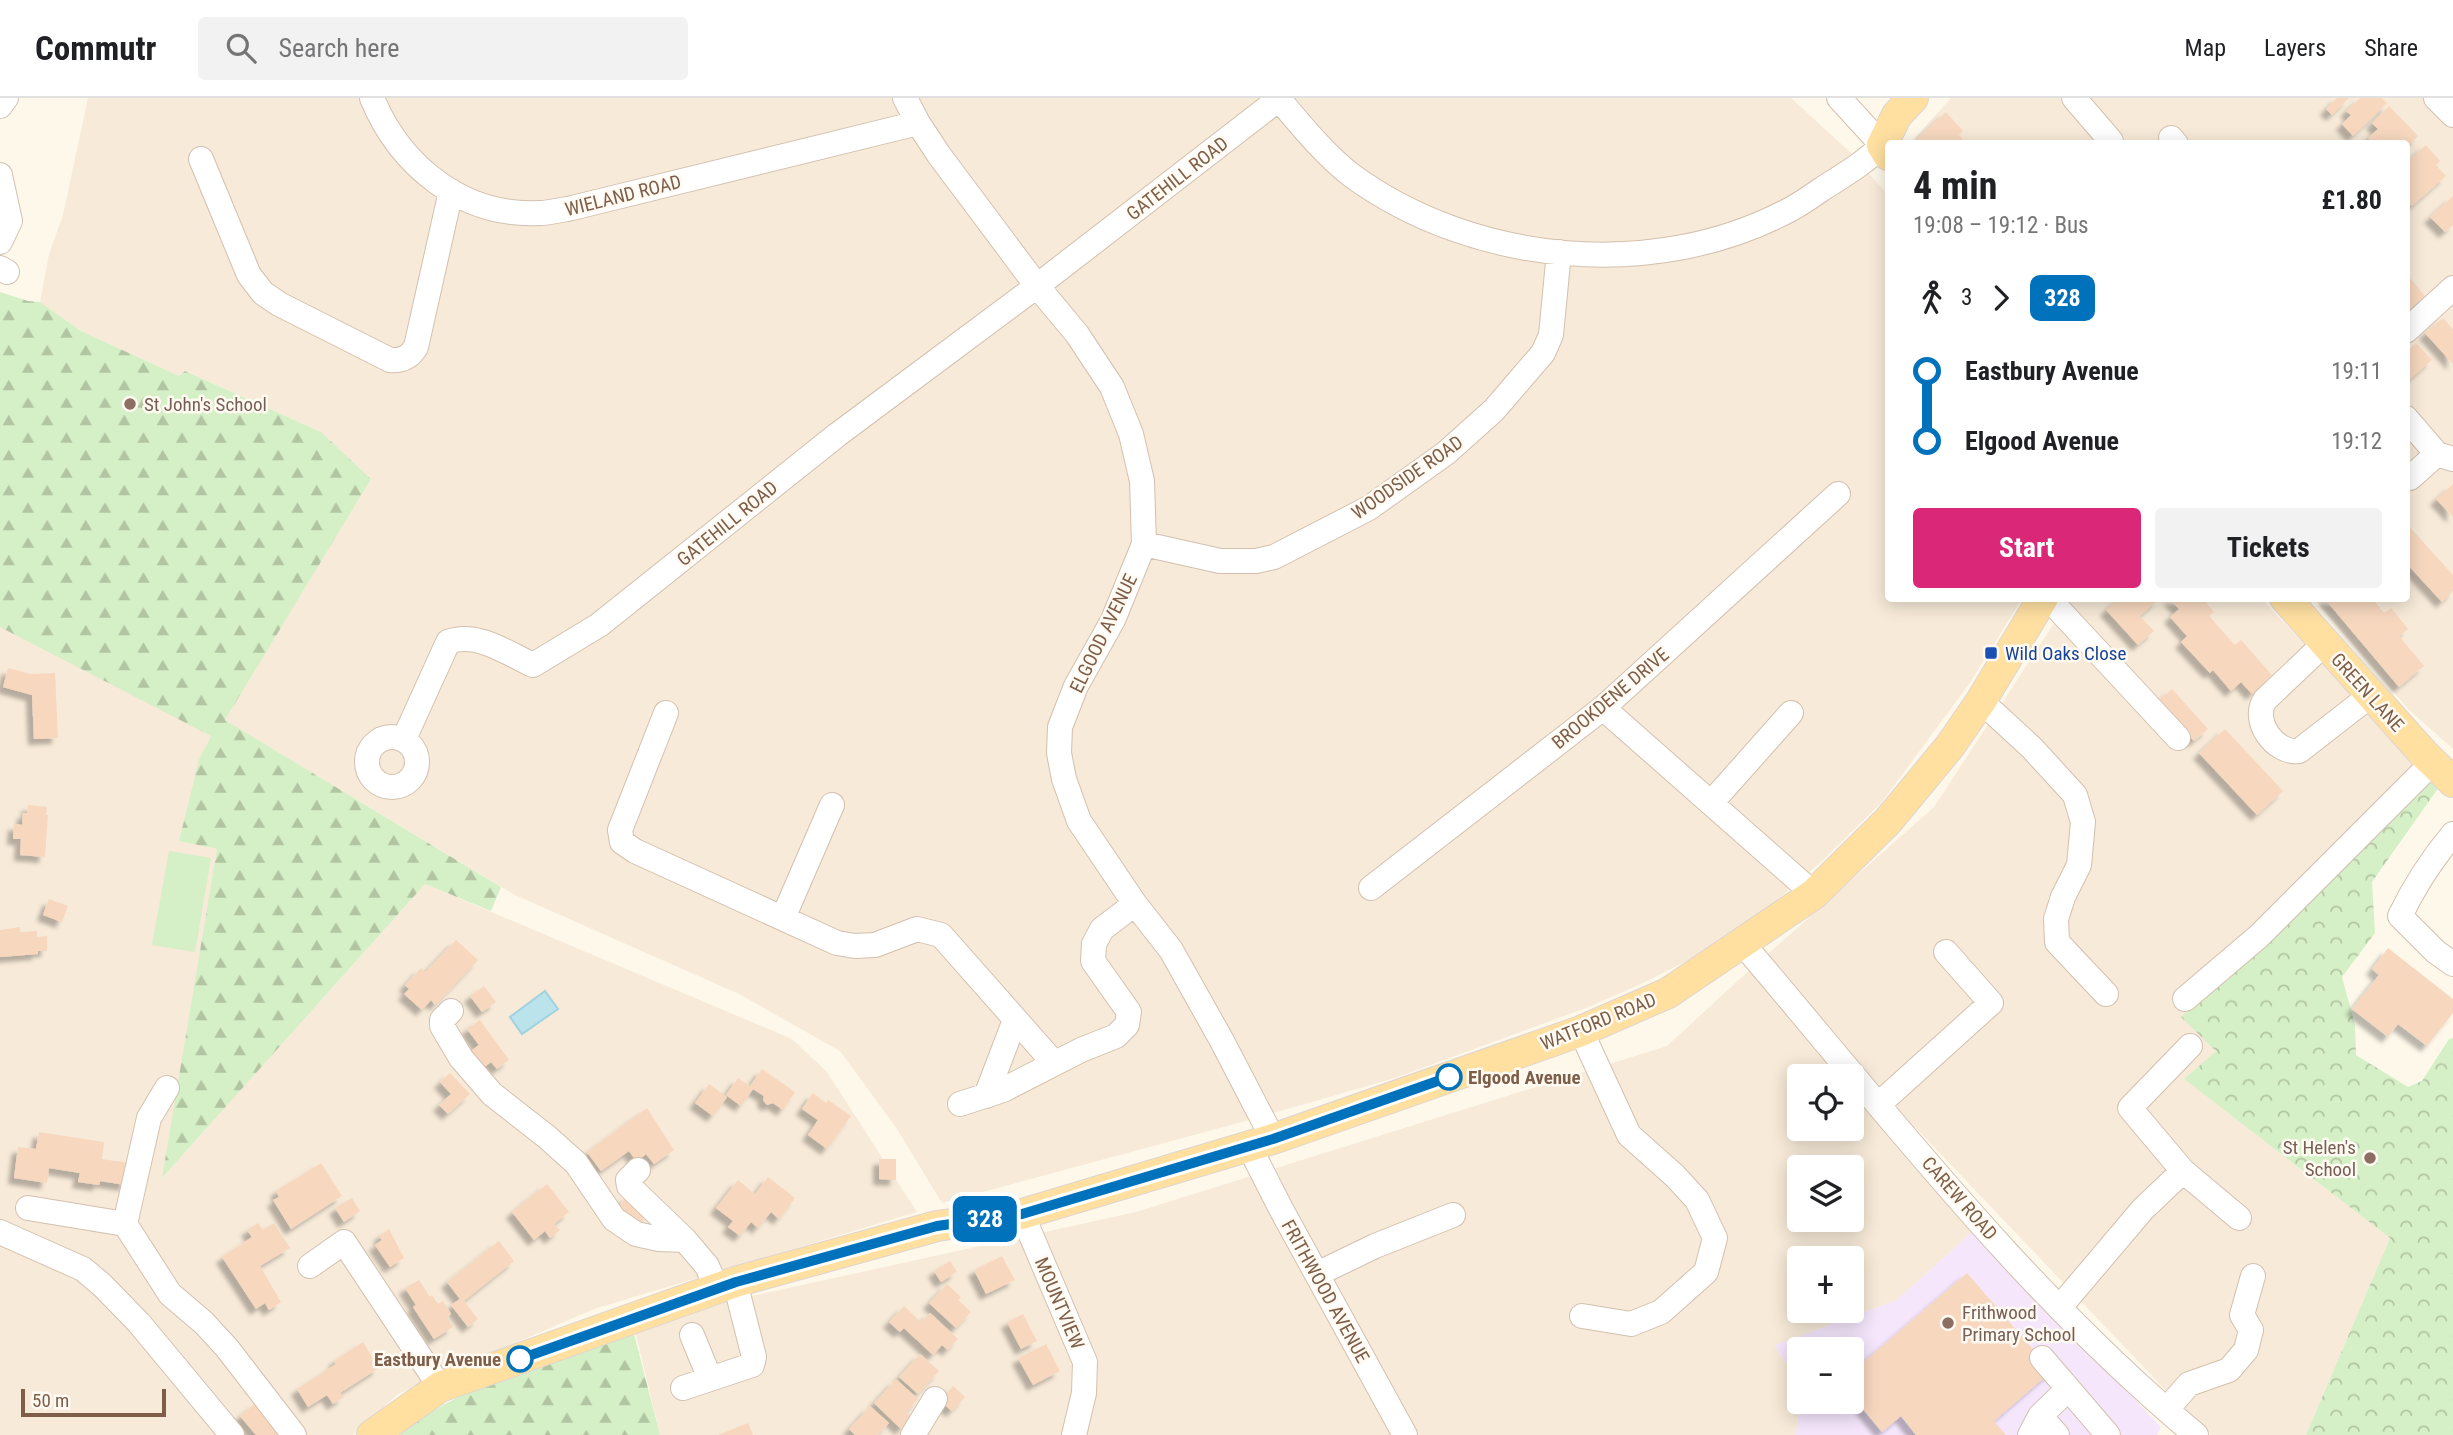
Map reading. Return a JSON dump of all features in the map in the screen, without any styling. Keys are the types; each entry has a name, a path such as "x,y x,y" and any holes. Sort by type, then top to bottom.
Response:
{"main road":[{"path":"1889,140 1897,116 1913,98"},
{"name":"WATFORD ROAD","path":"372,1435 440,1387 726,1286 937,1226 1022,1214 1261,1142 1581,1031 1668,993 1815,894 1888,821 1950,746 1981,701 2041,602"},
{"name":"GREEN LANE","path":"2289,602 2443,772"}],"street":[{"path":"0,106 6,98"},
{"name":"WIELAND ROAD","path":"372,98 391,136 404,153 419,168 451,191 500,210 541,214 918,122"},
{"name":"ELGOOD AVENUE","path":"905,98 939,155 1037,286 1077,334 1112,387 1131,434 1142,481 1144,544 1113,620 1076,686 1060,727 1059,754 1064,779 1079,821 1135,904 1171,950 1222,1041 1261,1142"},
{"path":"1839,98 1885,150"},
{"path":"2074,98 2110,140"},
{"name":"GATEHILL ROAD","path":"404,739 448,642 461,637 482,641 533,665 599,625 836,435 1037,286 1278,99 1349,173 1405,208 1466,233 1498,242 1559,252 1642,252 1697,243 1730,234 1792,209 1885,150"},
{"path":"201,159 249,275 263,293 279,304 390,360 408,357 416,347 451,191"},
{"path":"0,175 10,221 0,242"},
{"name":"WOODSIDE ROAD","path":"1144,544 1220,561 1256,561 1273,556 1369,508 1446,453 1494,410 1543,353 1550,335 1559,252"},
{"path":"2410,327 2453,288"},
{"path":"2410,422 2445,457 2410,478"},
{"name":"BROOKDENE DRIVE","path":"1371,888 1603,708 1838,494"},
{"path":"2052,602 2178,738"},
{"path":"2325,643 2259,708 2259,717 2273,740 2283,749 2300,751 2371,695"},
{"path":"1981,701 2032,748 2075,795 2083,822 2079,865 2063,897 2056,919 2057,942 2106,994"},
{"path":"1603,708 1815,894"},
{"path":"666,713 620,830 622,842 635,851 837,943 876,945 917,929 941,935 1054,1063"},
{"path":"1712,803 1791,713"},
{"path":"2185,999 2443,772"},
{"path":"783,918 832,805"},
{"path":"2453,834 2411,893 2400,916 2436,952 2453,964"},
{"path":"960,1104 1003,1090 1054,1063 1116,1036 1127,1024 1129,1012 1093,961 1094,944 1102,929 1135,904"},
{"name":"CAREW ROAD","path":"1743,944 1990,1234 2119,1368 2167,1409 2189,1433"},
{"path":"1880,1104 1991,1003 1946,951"},
{"path":"451,1011 442,1020 442,1026 461,1058 492,1094 576,1163 614,1220 636,1234 659,1239 685,1240"},
{"path":"986,1096 1015,1020"},
{"path":"1581,1031 1629,1135 1675,1175 1696,1200 1715,1238 1706,1272 1661,1312 1631,1324 1581,1316"},
{"path":"2190,1046 2130,1108 2183,1171 2239,1218"},
{"path":"167,1088 149,1118 125,1224 170,1294 204,1323 227,1348 294,1435"},
{"name":"FRITHWOOD AVENUE","path":"1261,1142 1317,1274 1405,1435"},
{"path":"638,1170 628,1180 629,1186 685,1240 726,1286 754,1357 752,1365 683,1388"},
{"path":"2060,1307 2143,1209 2183,1171"},
{"path":"28,1208 125,1224"},
{"name":"MOUNTVIEW","path":"1022,1214 1085,1362 1084,1393 1074,1435"},
{"path":"1317,1274 1376,1245 1453,1215"},
{"path":"0,1233 83,1269 102,1284 139,1323 232,1435"},
{"path":"310,1266 344,1242 440,1387"},
{"path":"2167,1409 2189,1384 2229,1370 2246,1350 2251,1330 2242,1315 2253,1276"},
{"path":"692,1335 710,1379"},
{"path":"2042,1358 2108,1435"},
{"path":"2057,1435 2035,1426 2068,1389"},
{"path":"913,1435 935,1399"}],"shaded area":[{"path":"88,98 1791,98 1850,152 1885,192 1885,602 2020,602 1969,684 1882,802 1820,863 1732,938 1586,1008 1395,1078 942,1203 897,1129 840,1051 739,994 515,895 225,720 371,479 321,432 186,371 179,376 81,331 40,302 49,254 63,215"},
{"path":"1951,98 2453,98 2453,749 2408,709 2317,602 2410,602 2410,140 1915,138"},
{"path":"2068,602 2265,602 2430,778 2216,1051 2184,1079 2390,1238 2306,1435 2212,1435 2198,1424 1915,1127 1899,1143 1973,1231 1897,1300 1864,1312 1864,1246 1787,1246 1787,1323 1835,1323 1797,1337 1787,1337 1787,1341 1775,1345 1787,1364 1787,1414 1799,1414 1796,1435 660,1435 633,1322 1136,1212 1667,1046 1934,807"},
{"path":"0,621 211,736 199,759 179,841 217,849 163,1177 425,884 792,1039 827,1072 917,1212 594,1309 398,1394 353,1435 0,1435"},
{"name":"Frithwood Primary School","path":"1973,1231 2161,1427 2157,1435 1796,1435 1799,1414 1864,1414 1864,1337 1797,1337 1835,1323 1864,1323 1864,1312 1897,1300"},
{"name":"Frithwood Primary School","path":"1787,1341 1787,1364 1781,1357 1775,1345"}],"green space":[{"name":"St John's School","path":"0,292 40,302 81,331 179,376 185,371 321,432 371,479 225,720 501,887 491,911 425,884 162,1178 217,849 179,841 199,759 211,736 0,627"},
{"name":"St Helen's School","path":"2429,780 2439,787 2372,882 2375,933 2342,977 2355,1025 2356,1055 2408,1087 2422,1081 2449,1039 2453,1038 2453,1435 2306,1435 2390,1238 2184,1079 2216,1051 2181,1017"},
{"path":"169,851 211,858 195,952 152,945"},
{"path":"633,1330 660,1435 393,1435 447,1403 558,1347"}],"water":[{"path":"545,991 558,1009 522,1034 510,1017"}],"building":[{"path":"2337,98 2349,98 2332,115 2326,109"},
{"path":"2360,98 2382,98 2387,103 2353,136 2342,124 2351,115 2346,111"},
{"path":"2389,106 2418,136 2410,144 2410,140 2370,140 2368,138 2378,129 2372,123"},
{"path":"1946,112 1963,131 1959,135 1963,140 1916,140"},
{"path":"2426,145 2440,161 2436,165 2446,176 2412,206 2410,204 2410,159"},
{"path":"2453,196 2453,225 2445,232 2430,217"},
{"path":"2410,278 2425,296 2410,309"},
{"path":"2443,318 2453,329 2453,364 2425,333"},
{"path":"2416,343 2432,360 2410,379 2410,348"},
{"path":"2453,484 2453,517 2436,499"},
{"path":"2410,527 2453,575 2453,591 2442,602 2410,567"},
{"path":"2115,602 2156,602 2140,616 2154,631 2138,645 2106,610"},
{"path":"2173,602 2205,602 2214,612 2209,616 2235,645 2241,640 2272,675 2252,694 2241,682 2231,691 2213,670 2210,673 2181,642 2187,636 2170,617 2179,609"},
{"path":"2327,602 2375,602 2384,613 2391,608 2408,629 2399,636 2424,666 2399,687"},
{"path":"8,668 31,674 55,673 58,738 34,739 32,695 3,687"},
{"path":"2172,689 2208,729 2194,741 2158,701"},
{"path":"2225,729 2283,791 2257,815 2199,753"},
{"path":"28,805 47,807 45,857 20,855 21,839 13,839 14,824 22,825 23,813 27,813"},
{"path":"49,899 68,906 62,922 43,915"},
{"path":"20,927 20,932 37,931 37,937 47,936 47,951 0,957 0,930"},
{"path":"456,940 478,960 435,1005 431,1000 422,1010 404,994 409,989 405,985 421,968 425,972"},
{"path":"2388,948 2453,999 2453,1013 2427,1046 2398,1024 2388,1037 2352,1009 2379,975 2372,969"},
{"path":"484,986 496,1002 482,1012 470,996"},
{"path":"480,1020 509,1060 497,1069 491,1062 479,1071 467,1054 479,1045 467,1029"},
{"path":"762,1069 795,1092 783,1110 773,1103 767,1105 763,1100 764,1096 753,1089 741,1106 726,1095 738,1078 750,1086"},
{"path":"450,1073 470,1094 448,1114 439,1105 451,1094 440,1082"},
{"path":"709,1084 727,1097 713,1116 695,1103"},
{"path":"813,1093 851,1116 827,1149 808,1135 818,1120 802,1109"},
{"path":"647,1108 674,1150 654,1164 646,1154 641,1158 634,1158 629,1151 601,1171 587,1152"},
{"path":"39,1132 104,1142 102,1159 129,1163 126,1185 100,1181 99,1185 78,1182 80,1173 49,1168 47,1183 14,1178 18,1147 36,1149"},
{"path":"879,1159 896,1159 896,1180 879,1179"},
{"path":"321,1163 342,1196 291,1229 273,1200 279,1197 276,1191"},
{"path":"768,1177 795,1198 779,1219 771,1212 758,1228 751,1222 740,1236 728,1227 733,1221 716,1208 738,1180 755,1194"},
{"path":"547,1184 569,1212 554,1224 560,1230 550,1238 545,1231 534,1240 512,1212"},
{"path":"626,1196 649,1212 638,1228 615,1213"},
{"path":"352,1198 360,1211 344,1222 335,1208"},
{"path":"258,1223 263,1230 274,1223 290,1248 260,1266 281,1302 269,1310 265,1303 256,1309 222,1257 252,1237 247,1230"},
{"path":"389,1229 404,1258 390,1267 375,1245 382,1240 379,1236"},
{"path":"499,1241 514,1261 464,1301 478,1319 468,1327 451,1305 460,1299 447,1282"},
{"path":"1002,1256 1015,1280 986,1294 974,1270"},
{"path":"950,1261 957,1272 941,1282 934,1271"},
{"path":"1967,1273 2052,1371 1994,1421 2006,1435 1916,1435 1901,1416 1882,1432 1864,1410 1864,1362"},
{"path":"419,1280 430,1297 432,1295 438,1304 443,1301 451,1314 447,1317 453,1327 434,1339 413,1307 416,1305 405,1288"},
{"path":"947,1284 961,1297 958,1300 971,1312 956,1328 929,1303"},
{"path":"904,1306 921,1322 930,1313 958,1339 948,1350 942,1345 933,1355 904,1328 900,1332 889,1322"},
{"path":"1023,1314 1037,1341 1021,1349 1007,1322"},
{"path":"363,1342 379,1368 340,1393 344,1397 333,1404 327,1395 308,1407 297,1389 336,1364 334,1361"},
{"path":"1046,1344 1060,1371 1033,1385 1018,1358"},
{"path":"920,1354 939,1371 918,1394 899,1377"},
{"path":"896,1379 918,1399 906,1412 912,1417 901,1429 874,1403"},
{"path":"953,1386 965,1397 952,1411 940,1401"},
{"path":"256,1403 280,1431 276,1435 256,1435 240,1416"},
{"path":"870,1406 889,1423 878,1435 855,1435 849,1429"},
{"path":"748,1423 753,1435 718,1435"}],"bus line":[{"name":"328","path":"520,1359 736,1282 937,1226 1022,1214 1273,1139 1449,1077"}],"place":[{"name":"St John's School","path":"130,404"},
{"name":"Wild Oaks Close","path":"1991,653"},
{"name":"Elgood Avenue","path":"1449,1077"},
{"name":"St Helen's School","path":"2370,1158"},
{"name":"Frithwood Primary School","path":"1948,1323"},
{"name":"Eastbury Avenue","path":"520,1359"}]}
